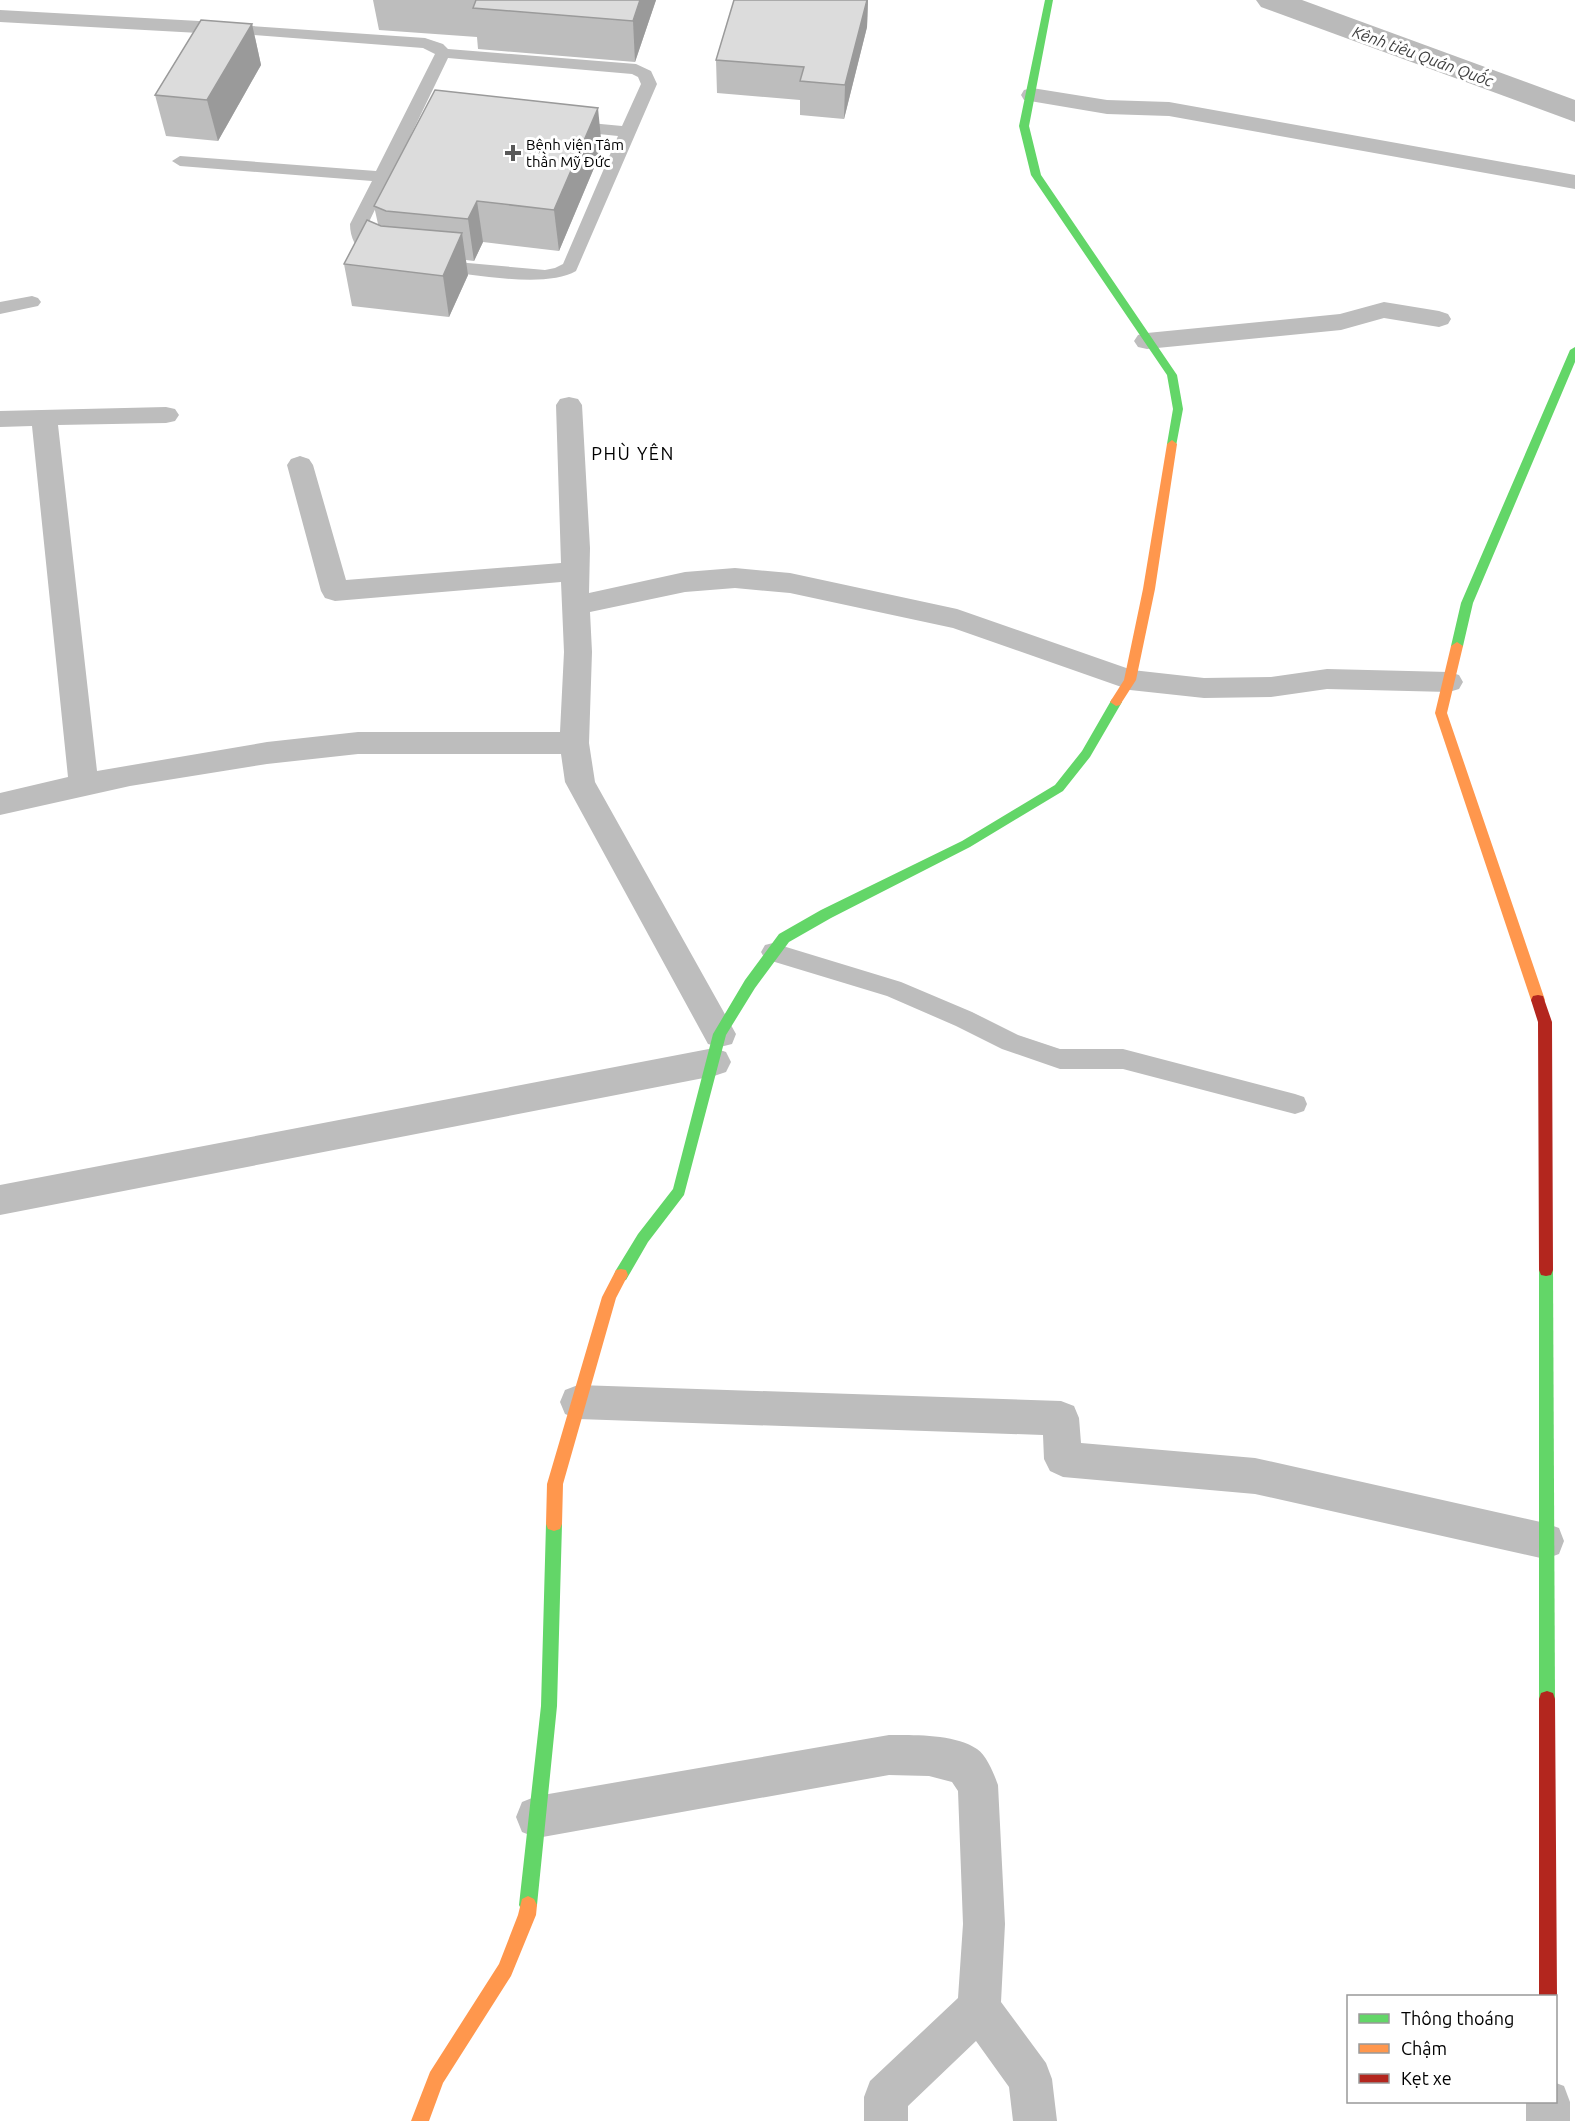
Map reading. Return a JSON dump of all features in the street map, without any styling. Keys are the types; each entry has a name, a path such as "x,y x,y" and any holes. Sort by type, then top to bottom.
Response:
{"street":[{"path":"420,2121 436,2078 505,1971 527,1915 549,1706 555,1484 609,1297 644,1238 679,1191 717,1048 773,952 784,938 826,914 966,844 1059,788 1086,754 1105,718 1131,680 1149,590 1178,409 1172,375 1036,174 1024,126 1032,95 1049,0"},
{"path":"0,16 199,27"},
{"path":"1032,95 1107,107 1169,109 1575,182"},
{"path":"1147,341 1341,322 1384,310 1439,319"},
{"path":"1548,1995 1545,1022 1441,713 1467,603 1575,350"},
{"path":"569,405 577,604 574,743 579,782 717,1048"},
{"path":"0,419 166,414"},
{"path":"44,417 84,786"},
{"path":"300,465 335,591 574,571"},
{"path":"577,604 685,582 735,578 790,583 957,619 1131,680 1204,688 1271,687 1327,679 1449,682"},
{"path":"0,804 130,775 267,753 358,743 574,743"},
{"path":"0,1200 717,1048"},
{"path":"578,1402 1061,1418 1064,1459 1255,1476 1545,1541"},
{"path":"537,1817 889,1755 929,1756 964,1764 978,1785 984,1924 979,2008 1030,2079 1035,2121"},
{"path":"886,2121 886,2097 979,2008"},
{"path":"1548,2103 1548,2121"}],"lane":[{"path":"199,27 424,43 437,47 443,53 641,70 648,79 648,88 570,267 560,273 545,275 422,264"},
{"path":"400,261 375,255 365,247 358,236 359,224 421,111 443,53"},
{"path":"557,125 629,132"},
{"path":"180,160 383,177"},
{"path":"0,308 32,302"},
{"path":"773,952 892,989 964,1018 1010,1042 1060,1059 1123,1059 1295,1104"}],"building":[{"path":"476,0 640,0 633,21 473,8"},
{"path":"734,0 867,0 845,85 800,81 804,67 716,60"},
{"path":"201,20 252,24 207,100 155,95"},
{"path":"435,90 598,108 554,210 477,201 468,219 386,211 374,206"},
{"path":"367,220 381,226 462,233 443,276 344,264"}],"waterway":[{"name":"Kênh tiêu Quán Quốc","path":"1272,0 1575,112"}],"traffic: fast":[{"path":"1049,0 1024,126 1036,175 1172,375 1178,409 1172,444"},
{"path":"1457,646 1467,603 1575,350"},
{"path":"621,1275 643,1238 679,1191 720,1034 750,984 784,938 826,914 966,844 1059,788 1086,754 1116,702"},
{"path":"1546,1270 1547,1699"},
{"path":"528,1905 549,1706 554,1524"}],"traffic: slow":[{"path":"1116,702 1130,680 1149,589 1172,444"},
{"path":"1457,646 1441,713 1538,1000"},
{"path":"554,1524 555,1484 609,1297 621,1275"},
{"path":"420,2121 436,2078 505,1970 527,1915 528,1905"}],"traffic: jam":[{"path":"1538,1000 1545,1022 1546,1270"},
{"path":"1547,1699 1548,1995"}],"place":[{"name":"Bệnh viện Tâm thần Mỹ Đức","path":"513,153"}],"district":[{"name":"PHÙ YÊN","path":"633,453"}]}
